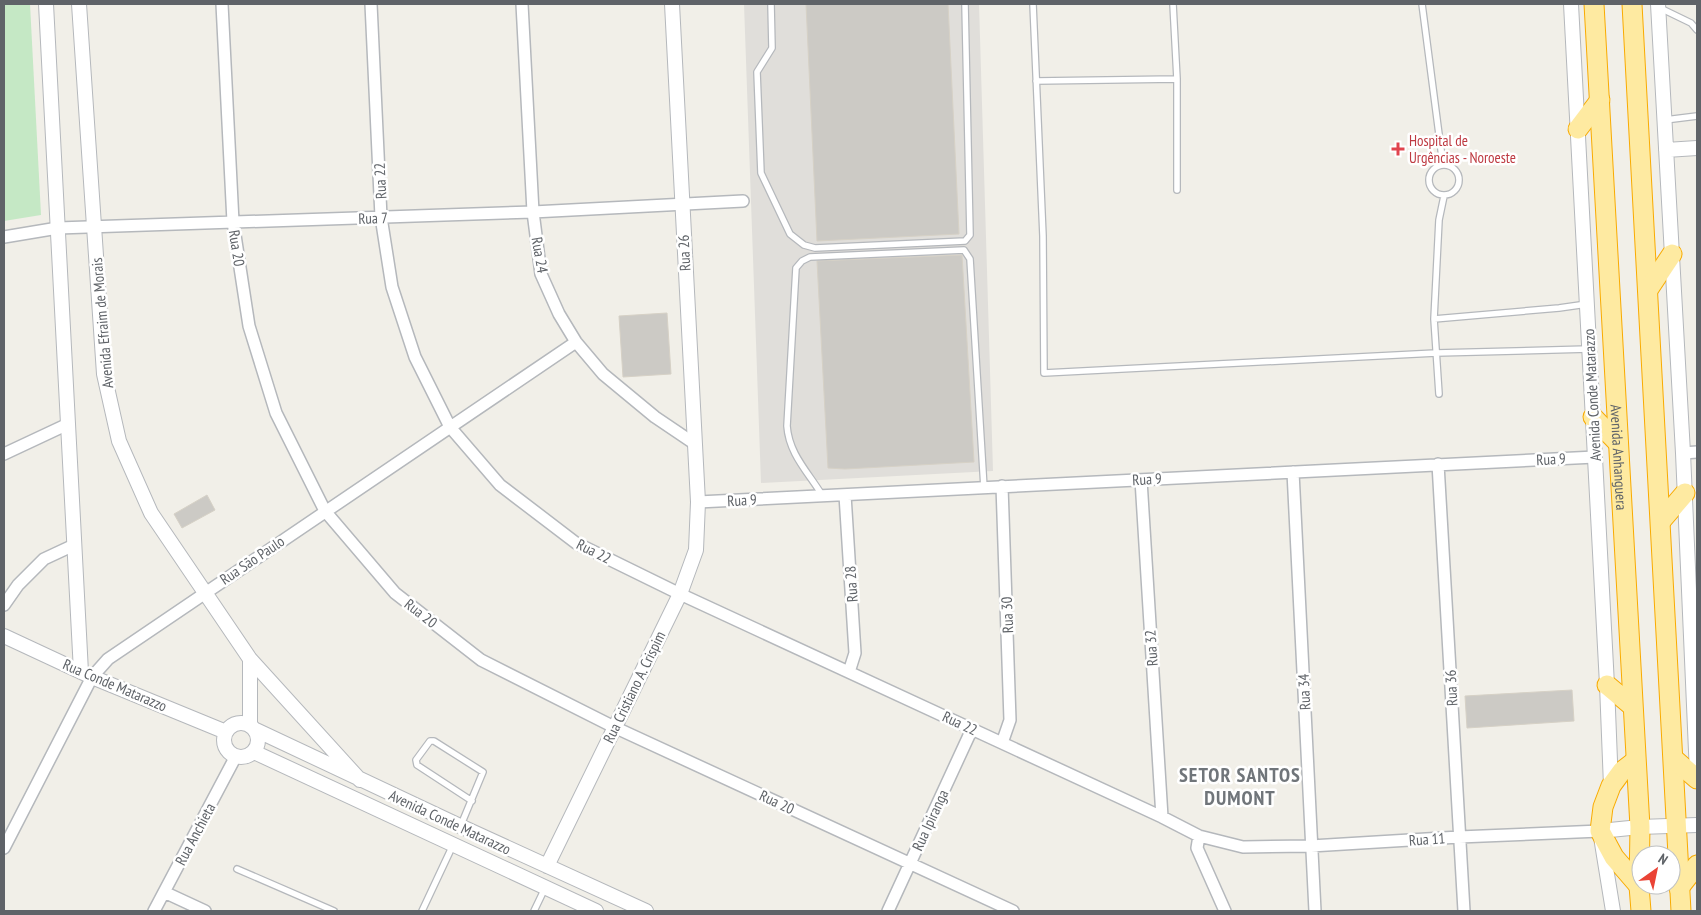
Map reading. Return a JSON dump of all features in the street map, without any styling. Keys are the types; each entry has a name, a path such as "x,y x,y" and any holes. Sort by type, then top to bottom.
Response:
{"highway":[{"name":"Avenida Anhanguera","path":"1594,4 1640,845"},
{"path":"1632,4 1678,845"},
{"path":"1578,129 1600,100"},
{"path":"1648,290 1672,254"},
{"path":"1593,417 1618,443"},
{"path":"1661,521 1685,493"},
{"path":"1607,685 1632,706"},
{"path":"1674,759 1697,779"},
{"path":"1631,876 1614,856 1600,831 1603,807 1610,786 1622,771 1635,761"},
{"path":"1681,885 1697,865"},
{"name":"Avenida Anhanguera","path":"1640,895 1641,911"},
{"path":"1680,895 1681,911"}],"street":[{"path":"46,4 74,544 87,674"},
{"name":"Avenida Efraim de Morais","path":"79,4 104,374 119,441 151,513 250,659 360,780"},
{"name":"Rua 20","path":"222,4 233,222 250,326 276,413 325,511 395,593 481,660 614,727 1013,911"},
{"name":"Rua 22","path":"371,4 381,218 392,287 416,357 450,428 500,485 576,543 680,594 1162,817"},
{"name":"Rua 24","path":"522,4 533,212 541,274 559,314 576,342 603,374 655,417 695,444"},
{"name":"Rua 26","path":"672,4 698,502"},
{"name":"Avenida Conde Matarazzo","path":"1571,4 1607,685 1610,786"},
{"path":"1658,5 1672,254 1690,452 1685,493 1697,774"},
{"path":"1666,150 1697,148"},
{"name":"Rua 7","path":"4,237 58,228 381,218 743,201"},
{"name":"Rua São Paulo","path":"4,848 87,674 204,592 576,342"},
{"path":"4,454 68,424"},
{"name":"Rua 9","path":"698,502 1595,457"},
{"name":"Rua 36","path":"1438,464 1464,911"},
{"name":"Rua 34","path":"1293,472 1315,911"},
{"name":"Rua 32","path":"1141,480 1162,817"},
{"name":"Rua 30","path":"1002,486 1010,720 1002,743"},
{"name":"Rua 28","path":"845,495 855,653 850,672"},
{"name":"Rua Cristiano A. Crispim","path":"547,866 680,594 696,550 698,502"},
{"path":"4,605 18,585 44,559 74,544"},
{"name":"Rua Conde Matarazzo","path":"4,636 87,674 226,732"},
{"path":"250,659 253,728 258,744 254,752 244,756 236,756 226,748 224,742 226,732 233,725 242,723 253,728"},
{"name":"Avenida Conde Matarazzo","path":"253,728 360,780 646,911"},
{"name":"Rua Ipiranga","path":"888,911 972,729"},
{"name":"Avenida Conde Matarazzo","path":"254,752 596,911"},
{"name":"Rua Anchieta","path":"154,911 236,756"},
{"name":"Rua 11","path":"1162,817 1198,836 1243,847 1311,846 1697,825"},
{"path":"453,844 460,826"},
{"path":"1600,831 1613,911"},
{"path":"1198,836 1197,848 1226,911"},
{"path":"164,892 205,911"}],"lane":[{"path":"771,4 772,48 756,72 761,173 790,234 804,245 815,248 965,241 970,235 965,4"},
{"path":"1033,4 1043,236 1044,373 1436,353 1589,349"},
{"path":"1173,4 1177,79 1177,190"},
{"path":"1422,4 1443,165"},
{"path":"1658,5 1691,23 1697,30"},
{"path":"1036,81 1177,79"},
{"path":"1665,120 1697,116"},
{"path":"1443,165 1453,168 1459,182 1454,191 1444,196 1435,193 1431,189 1429,179 1433,170 1443,165"},
{"path":"1439,394 1434,319 1439,220 1444,196"},
{"path":"823,496 791,447 787,437 796,268 806,258 820,257 964,250 969,255 984,488"},
{"path":"1434,319 1587,304"},
{"path":"460,826 472,801 483,773 434,741 430,741 416,760 418,767 472,801"},
{"path":"422,911 453,844"},
{"path":"237,869 334,911"},
{"path":"534,911 545,888"}],"shaded area":[{"path":"744,4 979,4 993,471 761,483"}],"green space":[{"path":"4,4 30,4 41,215 4,221"}],"building":[{"path":"806,4 948,4 959,234 817,241"},
{"path":"962,255 974,462 845,469 828,468 817,261"},
{"path":"667,313 671,374 623,377 619,316"},
{"path":"207,495 215,510 182,528 174,514"},
{"path":"1572,690 1574,721 1467,728 1465,696"}],"place":[{"name":"Hospital de Urgências - Noroeste","path":"1398,149"}],"district":[{"name":"SETOR SANTOS DUMONT","path":"1240,786"}]}
